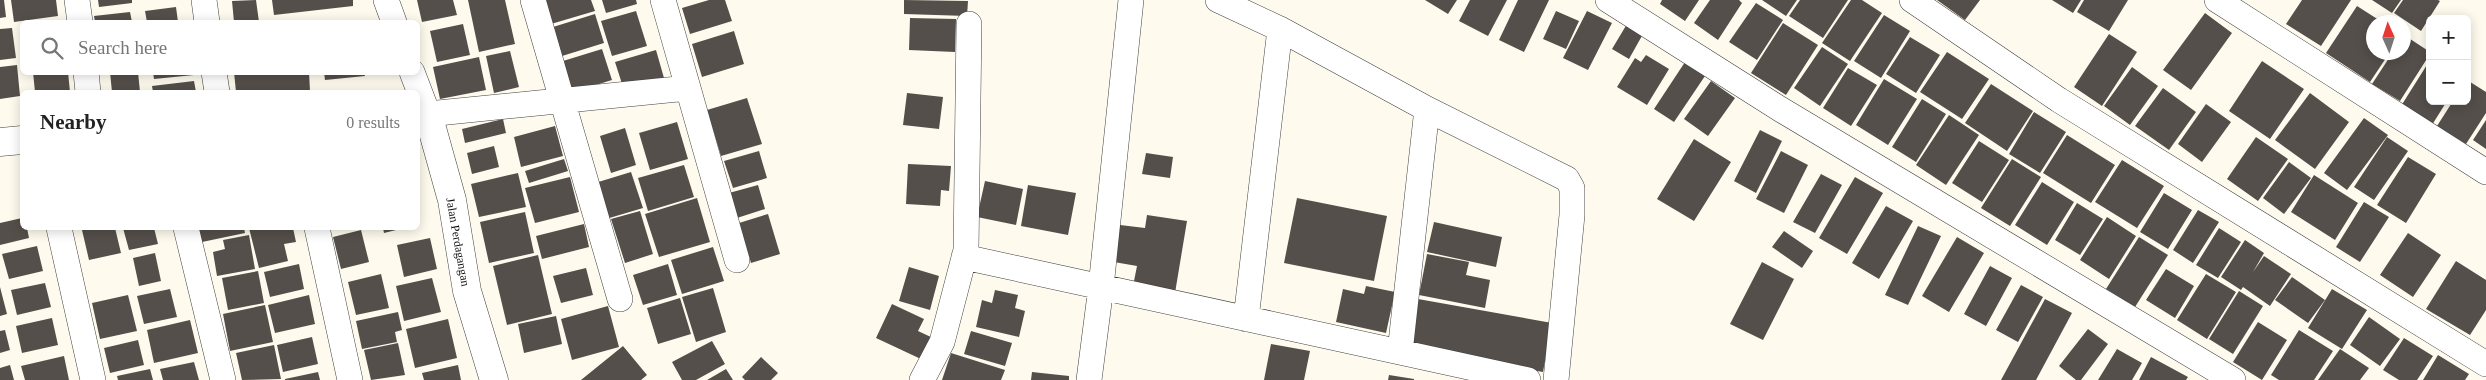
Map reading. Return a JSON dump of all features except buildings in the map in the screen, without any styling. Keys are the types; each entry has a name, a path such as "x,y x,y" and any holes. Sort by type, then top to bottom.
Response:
{"street":[{"path":"77,0 80,20"},
{"path":"204,0 207,20"},
{"path":"386,0 393,20"},
{"path":"533,0 620,299"},
{"path":"663,0 737,260"},
{"path":"1088,380 1101,287 1132,0"},
{"path":"1218,0 1280,29 1427,109 1568,179 1571,183 1572,215 1556,380"},
{"path":"1608,0 1635,7 1780,109 2233,380"},
{"path":"1912,0 2059,100 2484,357"},
{"path":"2217,0 2486,172"},
{"path":"922,380 942,342 966,250 969,24"},
{"path":"1246,319 1280,29"},
{"path":"86,75 88,90"},
{"path":"214,75 217,90"},
{"path":"413,75 417,90"},
{"path":"423,115 688,88"},
{"path":"1400,352 1427,109"},
{"name":"Jalan Perdagangan","path":"423,115 452,200 467,291 494,380"},
{"path":"0,142 20,140"},
{"path":"58,230 93,380"},
{"path":"186,230 223,380"},
{"path":"317,230 350,380"},
{"path":"964,257 1528,380"}]}
